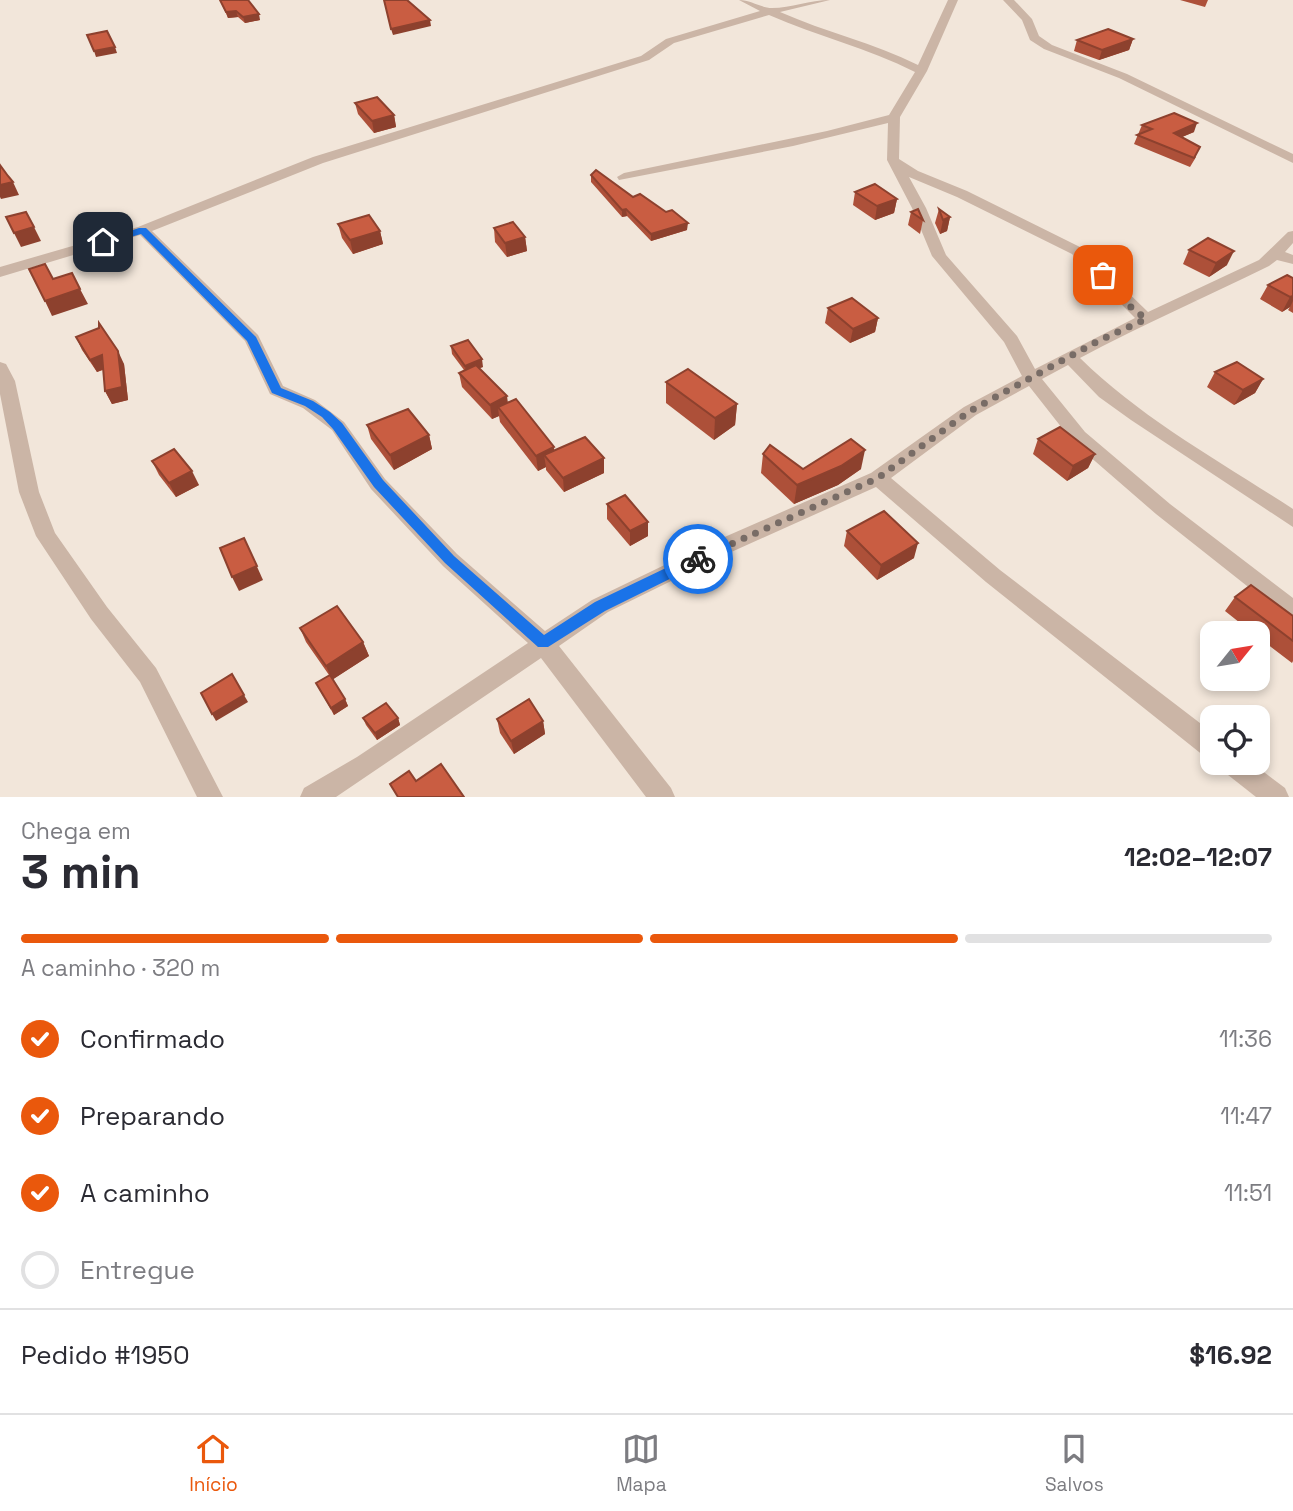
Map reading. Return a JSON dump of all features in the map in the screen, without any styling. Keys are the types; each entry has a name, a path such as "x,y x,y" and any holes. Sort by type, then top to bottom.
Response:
{"street":[{"path":"744,0 829,36 882,51 921,71"},
{"path":"0,272 143,230 318,160 645,58 670,41 767,12 825,0"},
{"path":"953,0 921,71 894,117 893,160 919,208 939,256 1011,340 1032,378 1079,437 1163,509 1293,610"},
{"path":"1008,0 1027,19 1034,38 1048,47 1123,76 1293,159"},
{"path":"624,177 726,153 769,148 894,117"},
{"path":"893,160 913,174 962,194 1077,251 1092,263 1122,300 1146,319"},
{"path":"143,230 252,339 276,390 309,404 338,426 378,484 450,560 543,643 662,797"},
{"path":"313,797 366,765 600,606 711,552 878,478 970,411 1122,329 1264,263 1293,234"},
{"path":"1275,254 1293,261"},
{"path":"1070,358 1105,393 1293,519"},
{"path":"0,368 6,381 29,492 46,536 99,614 149,675 210,797"},
{"path":"878,478 993,576 1200,738"},
{"path":"1248,775 1276,797"}],"building":[{"path":"220,0 248,0 259,14 243,17 236,11 226,12"},
{"path":"384,0 407,0 430,20 391,29"},
{"path":"1108,29 1133,39 1102,50 1077,40"},
{"path":"107,31 115,47 94,51 87,35"},
{"path":"377,97 394,115 372,121 355,103"},
{"path":"1174,113 1197,123 1174,133 1200,147 1194,158 1137,135 1152,129 1142,125"},
{"path":"0,165 8,176 13,182 0,185"},
{"path":"596,170 633,197 640,194 666,212 672,210 688,223 651,234 626,209 622,210 591,175"},
{"path":"875,184 897,199 877,206 855,192"},
{"path":"918,209 923,220 911,212"},
{"path":"939,209 950,217 943,220"},
{"path":"26,212 34,227 14,233 6,217"},
{"path":"369,215 380,231 350,240 338,224"},
{"path":"513,222 525,237 505,243 494,228"},
{"path":"1208,238 1234,251 1216,263 1189,250"},
{"path":"45,264 53,279 72,273 80,289 45,301 29,269"},
{"path":"1287,275 1293,278 1293,296 1290,297 1268,285"},
{"path":"852,298 878,318 853,329 828,308"},
{"path":"99,323 118,351 122,387 105,391 102,355 90,360 76,337 99,328"},
{"path":"468,340 482,359 465,366 451,346"},
{"path":"1237,362 1263,379 1243,390 1215,372"},
{"path":"476,365 507,396 490,405 459,373"},
{"path":"688,369 737,404 715,418 666,382"},
{"path":"516,399 554,447 536,456 498,407"},
{"path":"408,409 429,435 390,455 367,425"},
{"path":"1060,427 1095,454 1073,466 1038,439"},
{"path":"585,437 604,458 563,478 544,455"},
{"path":"851,439 865,450 841,466 797,485 763,454 770,445 803,469"},
{"path":"174,449 192,471 169,483 152,461"},
{"path":"625,495 648,522 630,531 607,504"},
{"path":"884,511 918,543 881,565 847,531"},
{"path":"244,538 257,566 232,577 220,548"},
{"path":"1251,585 1293,616 1293,641 1270,621 1235,597"},
{"path":"337,606 363,642 326,666 300,628"},
{"path":"232,674 244,695 212,714 201,693"},
{"path":"330,675 345,699 331,708 316,683"},
{"path":"529,699 543,721 511,741 497,719"},
{"path":"386,703 398,718 375,733 363,718"},
{"path":"441,764 464,797 398,797 390,784 409,771 416,781"}],"way so far":[{"path":"698,559 878,478 970,411 1098,341 1146,319 1122,300 1103,275"}],"route":[{"path":"103,242 143,230 252,339 276,390 309,404 338,426 378,484 450,560 543,643 600,606 698,559"}]}
